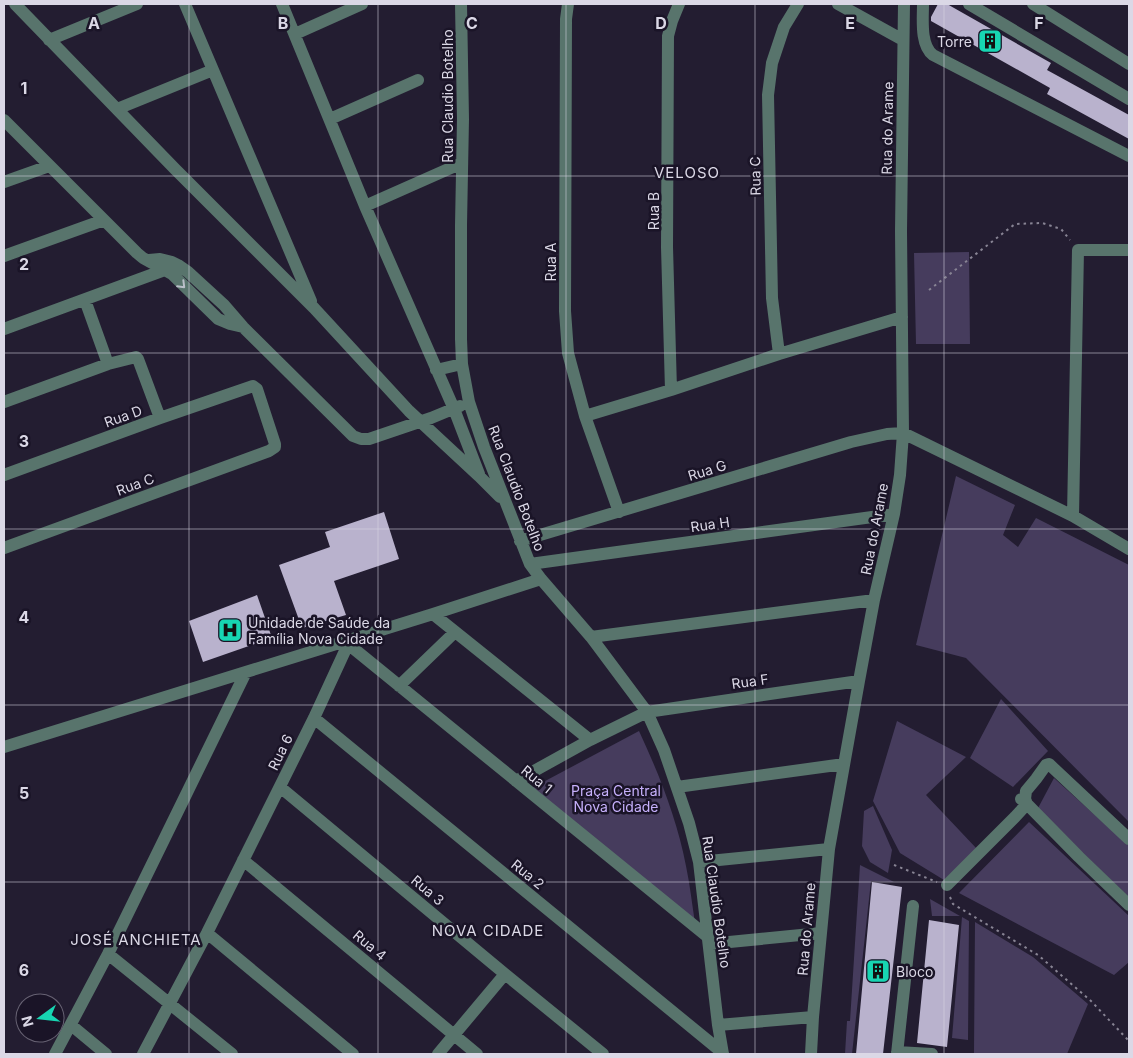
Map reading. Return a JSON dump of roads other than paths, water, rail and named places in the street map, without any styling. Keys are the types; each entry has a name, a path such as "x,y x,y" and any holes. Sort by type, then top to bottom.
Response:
{"street":[{"path":"15,4 174,169 314,308 420,422 505,502"},
{"path":"49,40 137,4"},
{"path":"185,4 314,308"},
{"path":"282,4 365,206 454,409 479,476"},
{"path":"295,34 362,4"},
{"name":"Rua Claudio Botelho","path":"461,4 463,110 461,339 462,364 469,402 484,447 530,564 590,637 647,712 664,750 678,787 699,862 723,1054"},
{"name":"Rua A","path":"568,4 565,37 565,311 568,353 585,416 620,512"},
{"name":"Rua B","path":"671,390 668,247 668,36 679,4"},
{"name":"Rua C","path":"778,354 772,298 768,95 772,63 784,28 798,4"},
{"path":"838,4 903,40"},
{"name":"Rua do Arame","path":"811,1054 829,849 858,681 894,514 900,475 903,433 901,231 904,4"},
{"path":"923,4 923,28 928,52 1129,156"},
{"path":"969,4 1129,99"},
{"path":"1033,4 1129,64"},
{"path":"117,109 213,70"},
{"path":"330,119 418,80"},
{"path":"4,120 137,253 172,274 218,319 243,327"},
{"path":"365,206 462,163"},
{"path":"4,182 49,166"},
{"path":"4,256 104,220"},
{"path":"1073,516 1078,250 1129,250"},
{"path":"149,260 160,259 178,265 224,305 243,327 353,436 369,439 420,422 469,402"},
{"path":"4,329 178,265"},
{"path":"85,300 108,364"},
{"path":"585,416 671,390 778,354 902,317"},
{"path":"4,402 108,364 136,357 160,418"},
{"path":"436,370 462,364"},
{"name":"Rua D","path":"4,475 253,386 257,389 275,447"},
{"path":"903,433 1073,516 1129,549"},
{"name":"Rua G","path":"520,540 620,512 850,442 887,434 903,433"},
{"name":"Rua C","path":"4,548 269,451 275,447"},
{"name":"Rua H","path":"530,564 894,514"},
{"path":"4,748 246,672 349,642 541,579"},
{"path":"590,637 874,600"},
{"path":"433,614 590,740"},
{"path":"399,686 455,632"},
{"name":"Rua 1","path":"349,642 399,686 709,941"},
{"name":"Rua 6","path":"143,1054 207,933 280,787 349,642"},
{"path":"55,1054 108,954 246,672"},
{"name":"Rua F","path":"516,781 590,740 647,712 858,681"},
{"name":"Rua 2","path":"314,718 723,1054"},
{"path":"678,787 844,764"},
{"path":"1129,839 1049,764 1046,765 1026,791 1025,799 1027,804 1129,905"},
{"name":"Rua 3","path":"280,787 504,974 604,1054"},
{"path":"946,885 1027,804"},
{"path":"699,862 829,849"},
{"name":"Rua 4","path":"243,860 477,1054"},
{"path":"913,906 897,1053 932,1054"},
{"path":"207,933 353,1054"},
{"path":"709,941 821,933"},
{"path":"108,954 232,1054"},
{"path":"438,1054 504,974"},
{"path":"718,1025 813,1017"},
{"path":"71,1025 106,1054"}],"place":[{"name":"Torre","path":"990,41"},
{"name":"Unidade de Saúde da Família Nova Cidade","path":"230,630"},
{"name":"Bloco","path":"878,971"}],"district":[{"name":"VELOSO","path":"687,172"},
{"name":"NOVA CIDADE","path":"488,930"},
{"name":"JOSÉ ANCHIETA","path":"136,939"}],"park label":[{"name":"Praça Central Nova Cidade","path":"616,798"}]}
